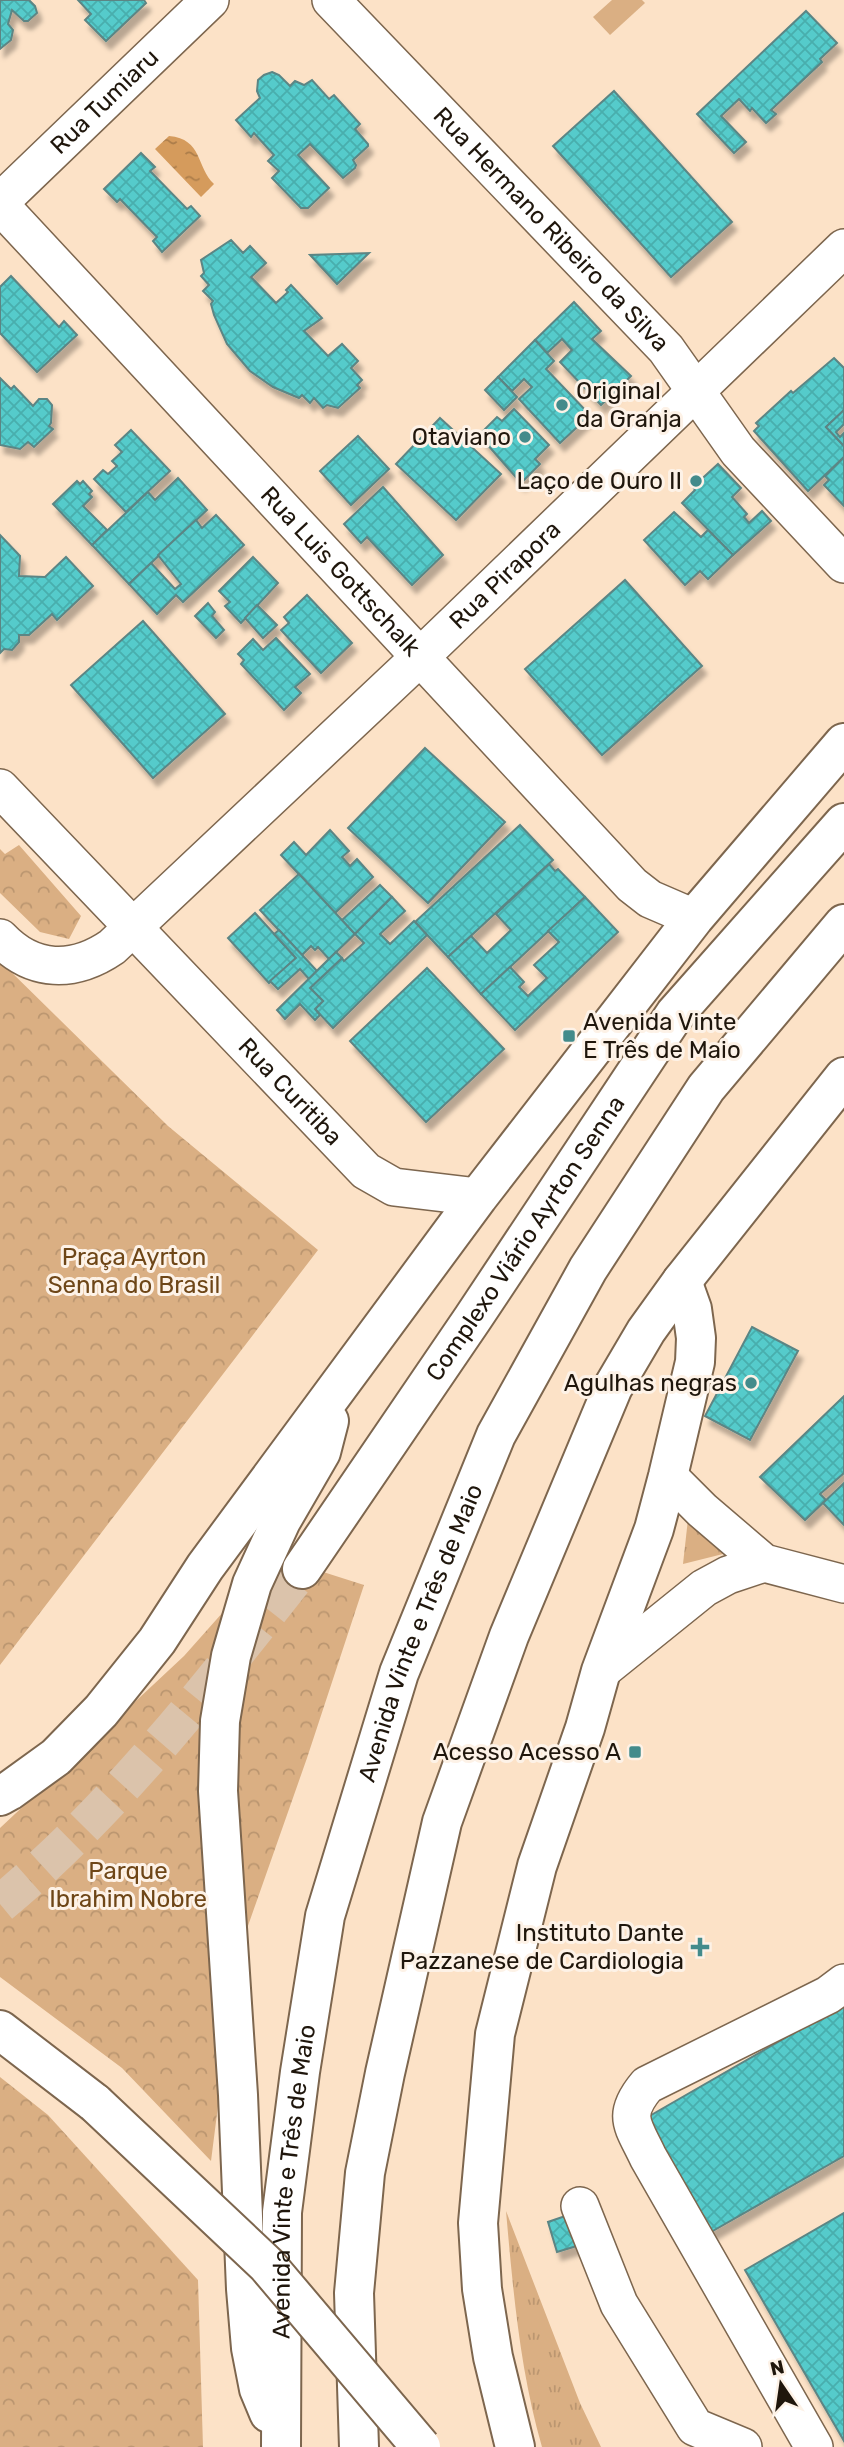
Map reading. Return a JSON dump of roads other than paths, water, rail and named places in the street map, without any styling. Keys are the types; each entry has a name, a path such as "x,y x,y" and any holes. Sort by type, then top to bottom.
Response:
{"main road":[{"path":"0,1796 56,1757 101,1711 157,1640 205,1567 478,1198 694,918 844,743"},
{"name":"Complexo Viário Ayrton Senna","path":"302,1569 466,1329 675,1014 844,823"},
{"name":"Avenida Vinte e Três de Maio","path":"281,2446 282,2212 300,2072 324,1916 399,1674 496,1434 588,1269 706,1088 844,924"},
{"path":"359,2447 355,2293 365,2173 442,1822 509,1636 613,1387 646,1331 682,1281 840,1091"},
{"path":"515,2447 493,2357 482,2289 478,2223 495,2034 537,1866 585,1728 601,1671 654,1529 668,1476 695,1362 696,1338 692,1309 682,1281"},
{"path":"281,2446 259,2389 251,2348 246,2289 238,2095 218,1791 220,1721 231,1656 252,1584 281,1521 321,1452 328,1432 331,1398"},
{"path":"0,2030 95,2102 267,2265 421,2447"}],"street":[{"name":"Rua Tumiaru","path":"0,203 210,0"},
{"name":"Rua Hermano Ribeiro da Silva","path":"331,0 660,343 738,451 844,564"},
{"name":"Rua Luis Gottschalk","path":"0,203 632,885 650,899 694,918"},
{"name":"Rua Pirapora","path":"134,927 420,657 844,248"},
{"name":"Rua Curitiba","path":"0,788 366,1171 394,1187 478,1198"},
{"path":"0,938 20,955 40,965 69,964 96,958 134,927"},
{"path":"668,1476 702,1510 764,1563 844,1584"},
{"path":"601,1671 704,1588 728,1574 764,1563"},
{"path":"814,2447 648,2157 631,2115 634,2101 647,2085 828,1995 844,1983"},
{"path":"580,2206 619,2304 695,2427 743,2447"}],"water":[{"path":"169,136 188,142 214,184 201,197 155,149"}],"tunnel":[{"path":"0,1904 83,1828 160,1745 302,1569"}],"place":[{"name":"Original da Granja","path":"562,405"},
{"name":"Otaviano","path":"525,437"},
{"name":"Laço de Ouro II","path":"696,481"},
{"name":"Avenida Vinte E Três de Maio","path":"569,1036"},
{"name":"Agulhas negras","path":"751,1383"},
{"name":"Acesso Acesso A","path":"635,1752"},
{"name":"Instituto Dante Pazzanese de Cardiologia","path":"700,1947"}],"park label":[{"name":"Praça Ayrton Senna do Brasil","path":"134,1271"},
{"name":"Parque Ibrahim Nobre","path":"128,1885"}]}
